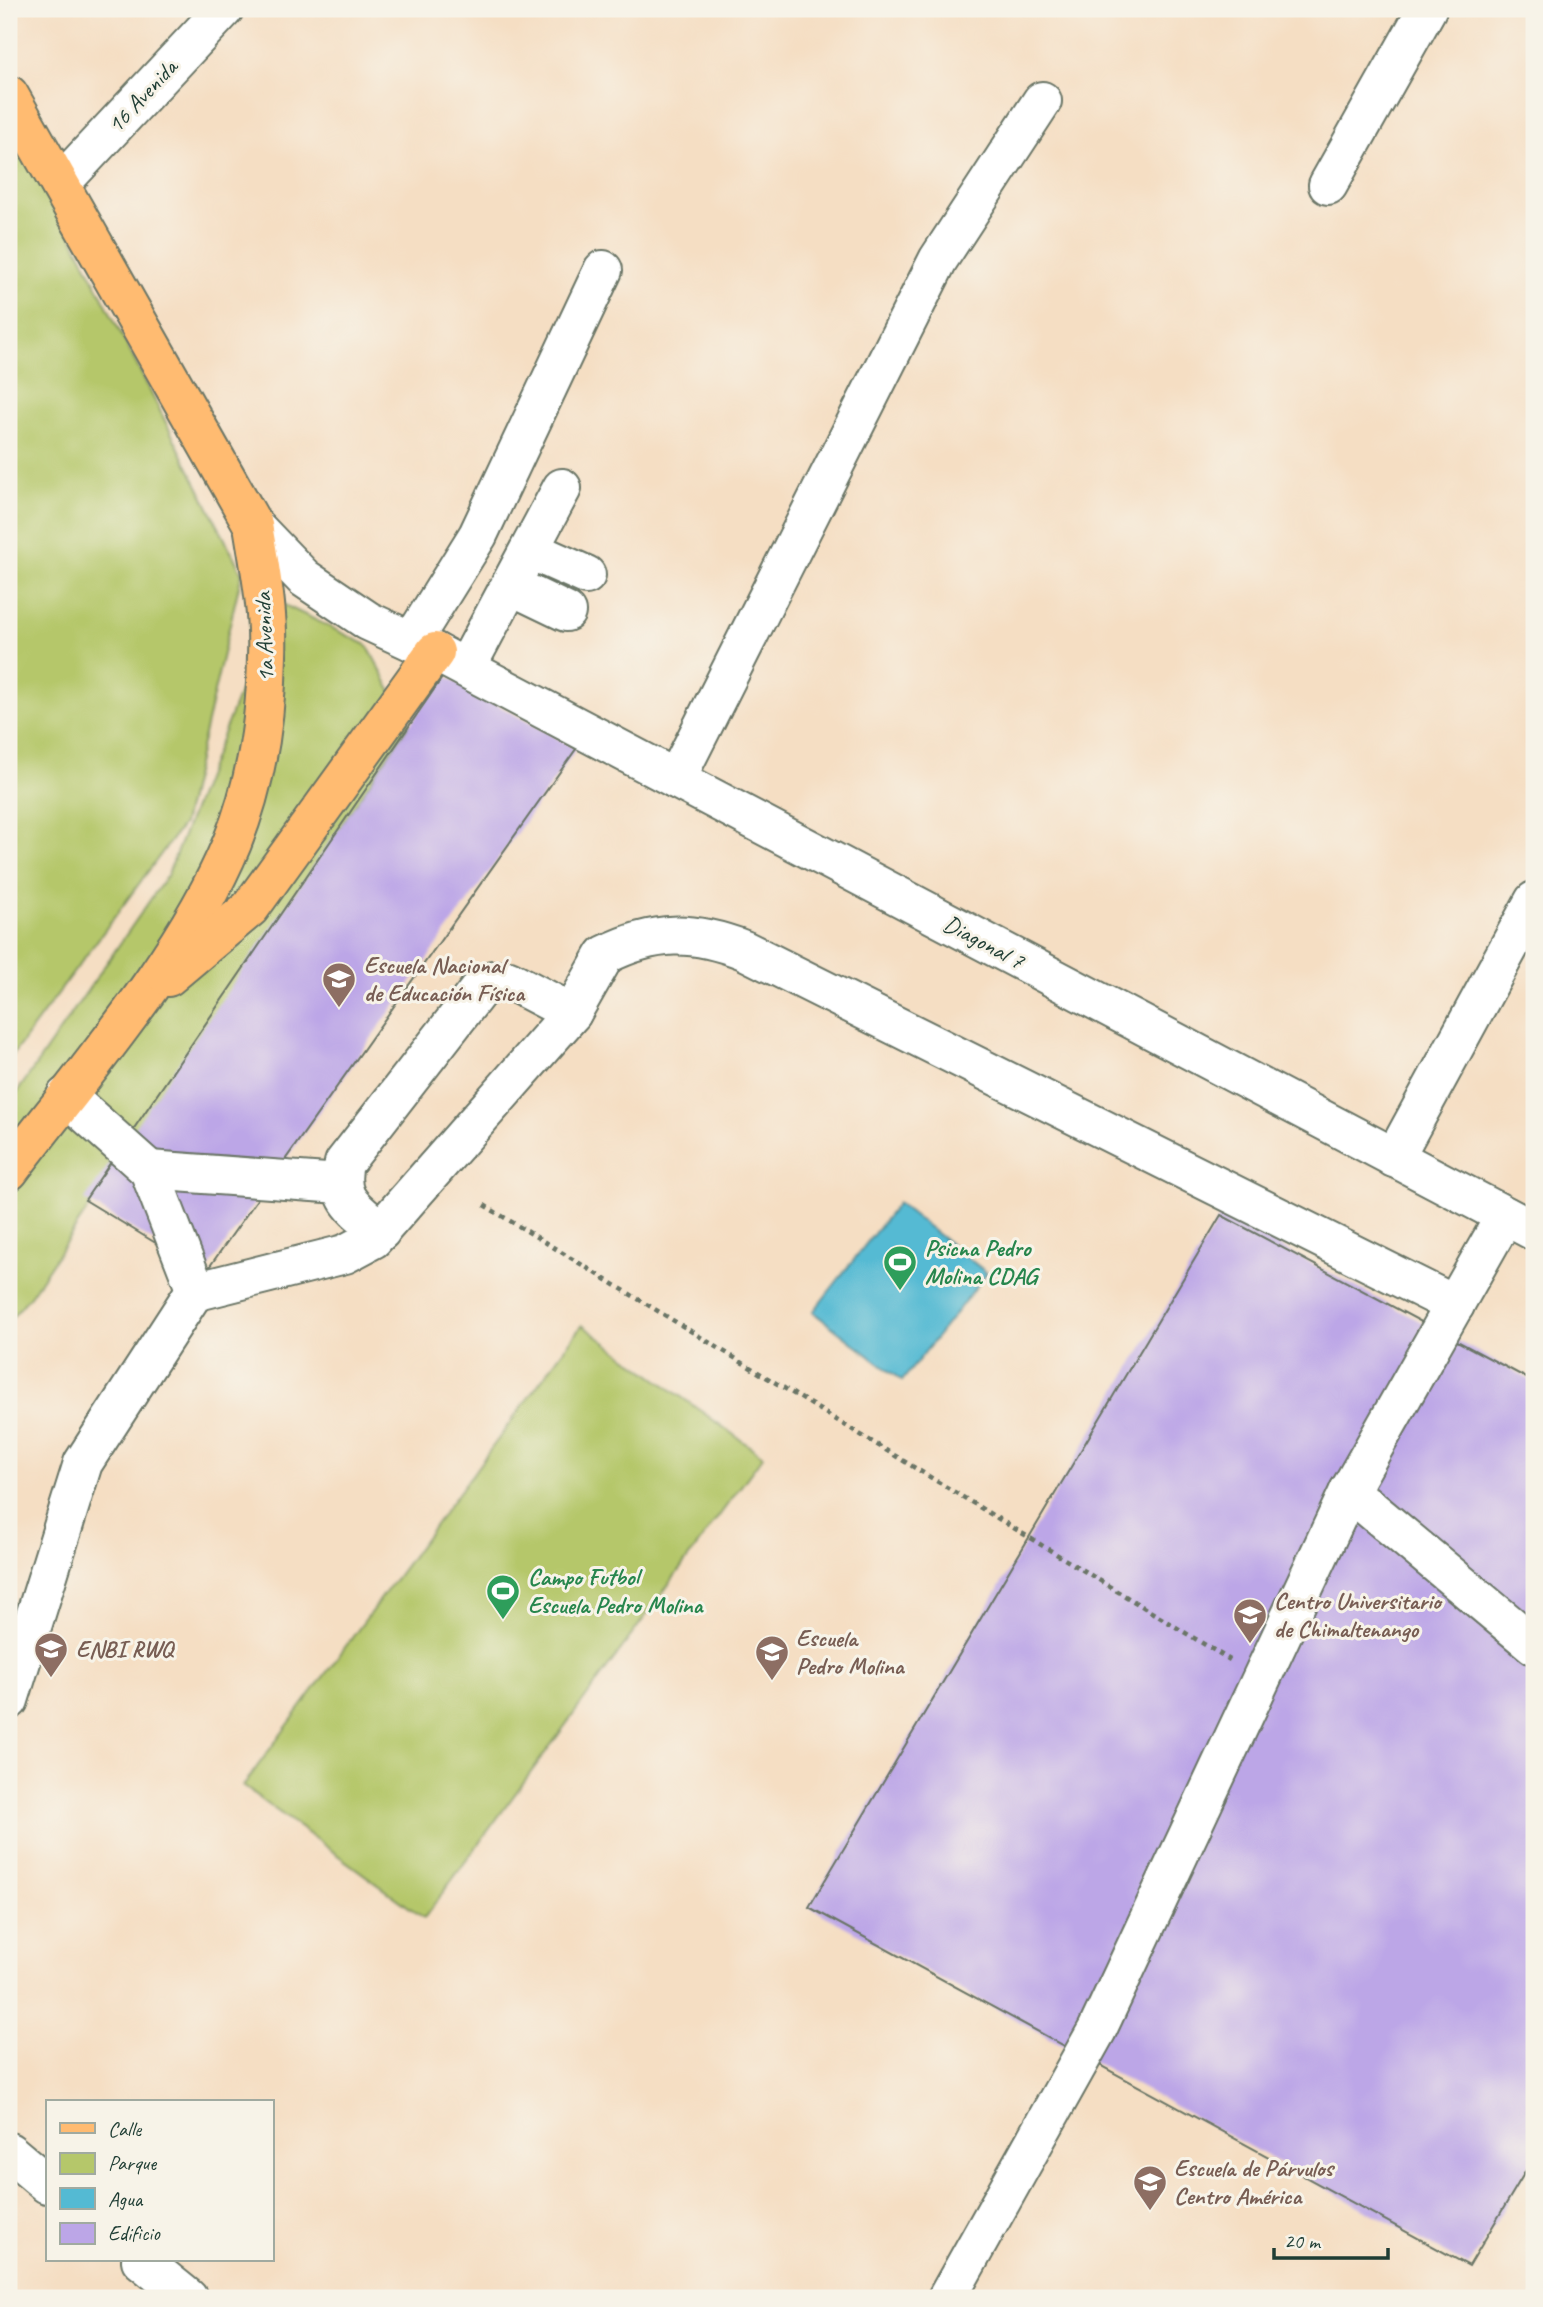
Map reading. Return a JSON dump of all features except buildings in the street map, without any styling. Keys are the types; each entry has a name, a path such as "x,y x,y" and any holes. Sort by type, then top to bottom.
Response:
{"main road":[{"name":"1a Avenida","path":"9,94 253,525 263,588 268,654 265,705 252,780 232,842 210,889 140,1001 9,1171"},
{"path":"140,1001 250,908 438,654"}],"street":[{"name":"16 Avenida","path":"60,184 224,9"},
{"path":"1328,186 1427,9"},
{"path":"676,779 938,260 1042,101"},
{"path":"438,654 478,535 603,270"},
{"path":"438,654 512,586 562,488"},
{"name":"Diagonal 7","path":"253,525 304,578 368,621 438,654 1520,1224"},
{"path":"530,550 586,575"},
{"path":"512,586 566,612"},
{"path":"1394,1158 1534,901"},
{"path":"9,1700 83,1463 173,1320 196,1292 345,1254 382,1231 572,1013 605,955 656,936 682,933 714,938 744,950 1455,1305"},
{"path":"382,1231 347,1202 340,1184 344,1163 478,991 494,980 509,980 572,1013"},
{"path":"66,1096 149,1170 196,1292"},
{"path":"149,1170 340,1184"},
{"path":"947,2298 1097,2030 1349,1491 1455,1305 1520,1224"},
{"path":"1349,1491 1534,1645"},
{"path":"9,2152 46,2183"},
{"path":"143,2262 188,2298"}],"path":[{"path":"484,1205 1261,1679"}],"green space":[{"path":"9,112 242,573 183,824 9,1060"},
{"path":"270,598 367,645 409,724 31,1295 9,1321 9,1104 168,874 247,673"},
{"name":"Campo Futbol Escuela Pedro Molina","path":"582,1325 763,1456 424,1918 243,1786"}],"water":[{"name":"Psicna Pedro Molina CDAG","path":"898,1203 987,1273 902,1381 813,1312"}],"place":[{"name":"Escuela Nacional de Educación Física","path":"339,1009"},
{"name":"Psicna Pedro Molina CDAG","path":"900,1292"},
{"name":"Campo Futbol Escuela Pedro Molina","path":"503,1621"},
{"name":"Centro Universitario de Chimaltenango","path":"1250,1645"},
{"name":"ENBI RWQ","path":"51,1679"},
{"name":"Escuela Pedro Molina","path":"772,1682"},
{"name":"Escuela de Párvulos Centro América","path":"1150,2212"}]}
